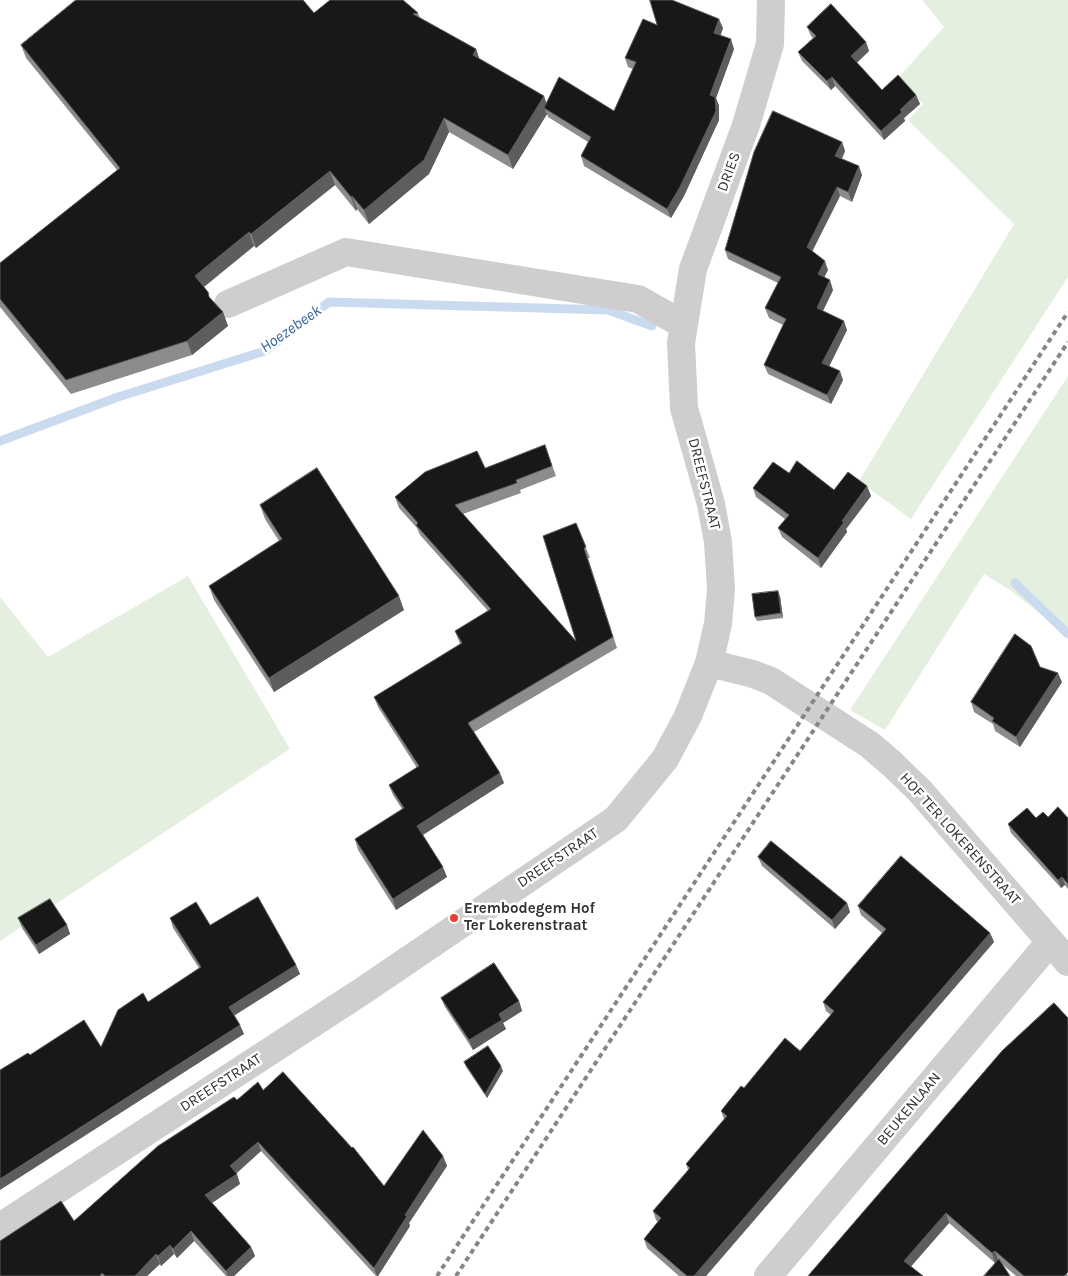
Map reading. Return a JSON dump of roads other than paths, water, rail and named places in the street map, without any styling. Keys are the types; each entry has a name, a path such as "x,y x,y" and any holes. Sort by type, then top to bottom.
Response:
{"street":[{"name":"DRIES","path":"683,334 693,269 746,125 770,44 771,0"},
{"path":"228,304 346,252 638,299 683,334"},
{"name":"DREEFSTRAAT","path":"0,1227 364,990 616,818 665,759 688,716 708,663 718,624 721,589 718,542 710,504 684,408 683,334"},
{"name":"HOF TER LOKERENSTRAAT","path":"708,663 753,674 771,681 870,746 920,791 1059,952"},
{"name":"BEUKENLAAN","path":"768,1276 1059,952"}],"waterway":[{"name":"Hoezebeek","path":"0,441 118,397 265,351 329,302 608,310 652,326"},
{"name":"Hoezebeek","path":"1015,583 1068,634"}],"railway":[{"path":"437,1276 1068,312"},
{"path":"456,1276 1068,342"}],"place":[{"name":"Erembodegem Hof Ter Lokerenstraat","path":"454,918"}]}
